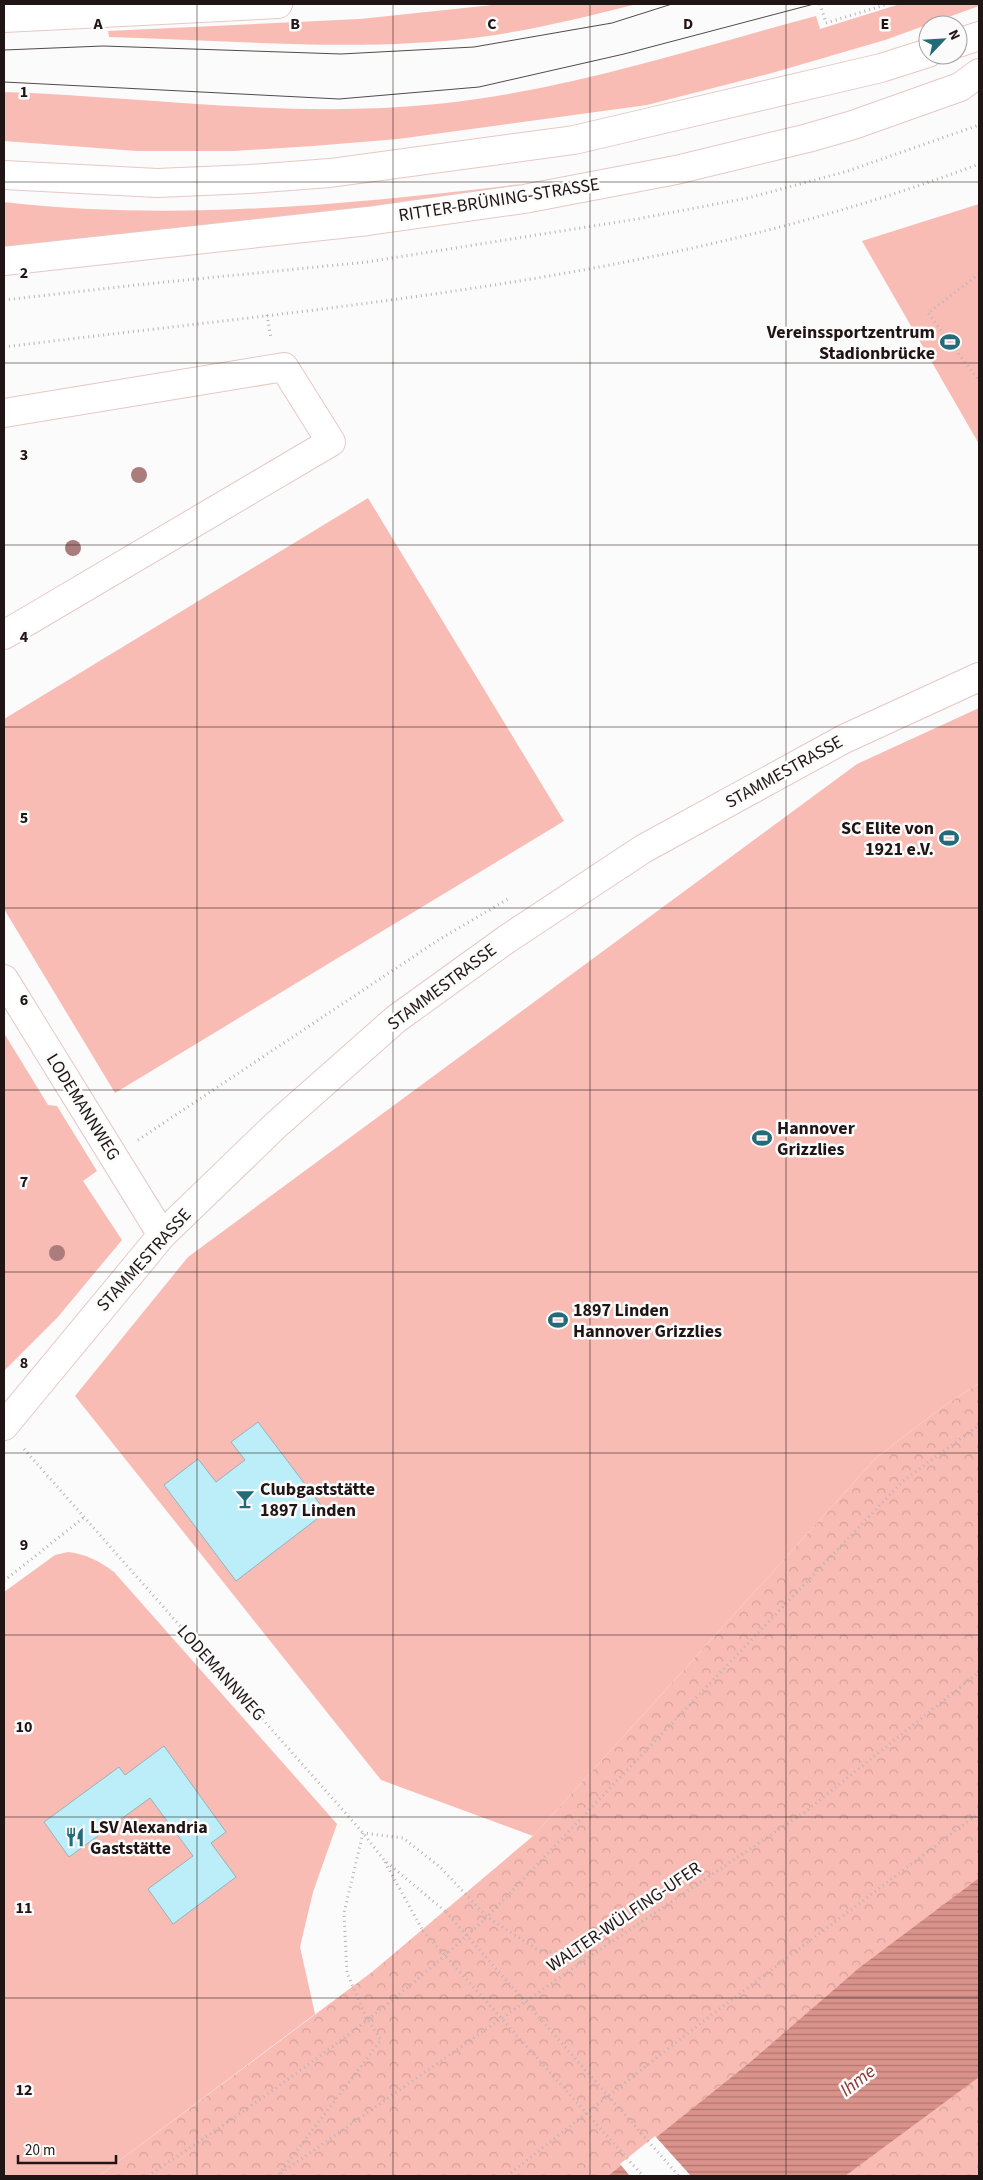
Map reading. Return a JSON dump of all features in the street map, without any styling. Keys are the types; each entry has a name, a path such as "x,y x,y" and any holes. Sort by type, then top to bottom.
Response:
{"street":[{"path":"4,18 278,4"},
{"path":"4,176 157,183 330,173 574,140 872,70 918,56"},
{"name":"RITTER-BRÜNING-STRASSE","path":"4,261 368,221 524,199 676,170 808,138 853,125 960,87 979,73"},
{"path":"4,413 284,367 331,442 4,635"},
{"name":"STAMMESTRASSE","path":"4,1426 162,1235 276,1124 396,1019 507,939 652,844 844,739 979,677"},
{"name":"LODEMANNWEG","path":"4,979 162,1235"}],"path":[{"path":"820,4 826,22 888,4"},
{"path":"4,347 344,306 547,277 686,250 776,229 915,188 979,164"},
{"path":"979,274 928,314 979,381"},
{"path":"148,2176 247,2110 446,1957 487,1917 903,1481 979,1425"},
{"name":"LODEMANNWEG","path":"4,1426 83,1518 363,1833 384,1860 446,1912 679,2176"},
{"path":"4,1581 83,1518"},
{"name":"WALTER-WÜLFING-UFER","path":"277,2176 589,1957 805,1812 979,1672"},
{"path":"507,2176 697,2026 979,1813"},
{"path":"277,2176 381,2040 367,2019 347,1973 344,1913 363,1833 403,1838 440,1867 487,1917 538,1950 589,1957"},
{"path":"384,1860 423,1932 643,2176"}],"green space":[{"path":"502,4 637,4 520,31 435,42 342,45 295,44 109,37 108,31 360,19"},
{"path":"900,4 979,4 979,6 954,15 918,15 918,28 885,40 772,73 647,105 398,139 234,151 137,151 4,141 4,92 275,108 383,108 437,104 485,98 581,79 628,68 816,16 820,29"},
{"path":"522,184 443,200 4,250 4,202 69,208 134,210 263,208 393,198"},
{"name":"Vereinssportzentrum Stadionbrücke","path":"979,204 979,444 862,241"},
{"path":"368,498 564,821 115,1093 4,909 4,719"},
{"name":"1897 Linden Hannover Grizzlies","path":"979,708 979,1383 941,1408 876,1458 533,1836 381,1780 75,1396 188,1257 857,764"},
{"path":"4,1033 48,1105 57,1106 97,1171 83,1181 122,1240 57,1318 4,1371"},
{"path":"979,1383 979,2176 99,2176 372,1972 533,1836 876,1458 941,1408"},
{"path":"68,1552 81,1554 114,1572 337,1824 313,1892 300,1947 315,2014 99,2176 4,2176 4,1592 55,1555"}],"water":[{"name":"Ihme","path":"979,1878 979,2077 845,2176 608,2176 748,2064 859,1968"}],"pier":[{"path":"655,2136 691,2176 630,2176 620,2164"}],"building":[{"name":"Clubgaststätte 1897 Linden","path":"258,1422 326,1512 236,1581 164,1485 198,1459 216,1482 245,1460 231,1442"},
{"name":"LSV Alexandria Gaststätte","path":"164,1746 226,1832 211,1843 236,1877 173,1924 148,1889 193,1856 150,1798 69,1857 44,1822 119,1767 125,1775"}],"tram line":[{"path":"4,50 103,46 341,54 474,47 612,23 672,4"},
{"path":"4,82 339,99 479,87 624,54 814,4"}],"place":[{"name":"Vereinssportzentrum Stadionbrücke","path":"950,342"},
{"name":"SC Elite von 1921 e.V.","path":"949,838"},
{"name":"Hannover Grizzlies","path":"762,1138"},
{"name":"1897 Linden Hannover Grizzlies","path":"558,1320"},
{"name":"Clubgaststätte 1897 Linden","path":"245,1499"},
{"name":"LSV Alexandria Gaststätte","path":"75,1837"}]}
